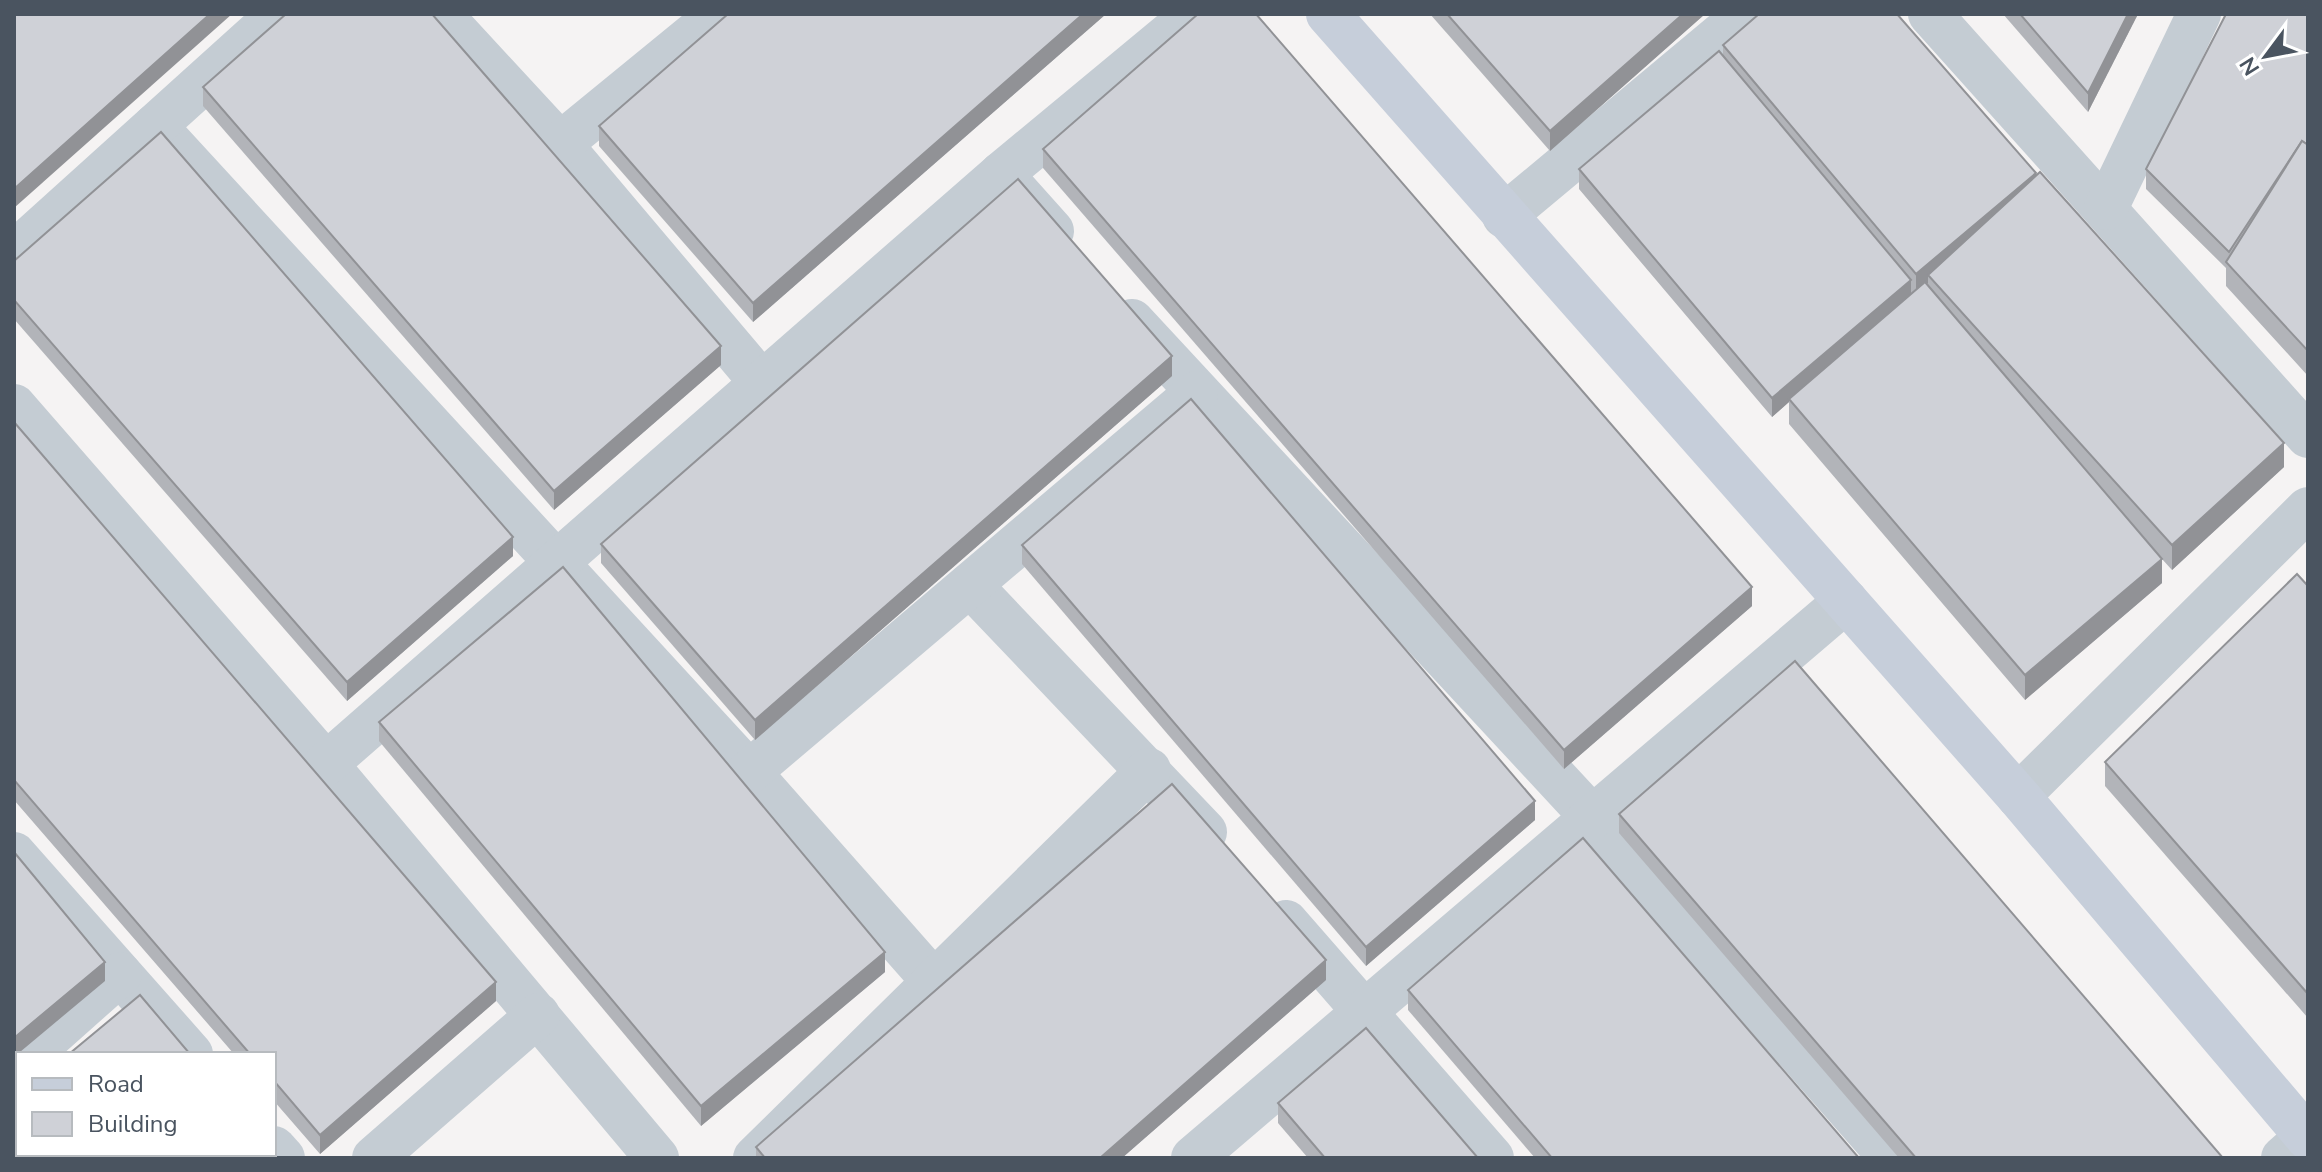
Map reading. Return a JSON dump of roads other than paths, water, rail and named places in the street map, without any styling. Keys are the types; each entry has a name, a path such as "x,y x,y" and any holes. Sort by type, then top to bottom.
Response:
{"street":[{"path":"14,253 279,14"},
{"path":"440,14 560,144 762,383"},
{"path":"560,144 719,14"},
{"path":"326,764 1001,174 1194,14"},
{"path":"1328,14 2018,796 2308,1137 2283,1158"},
{"path":"1504,216 1746,14"},
{"path":"1930,14 2308,436"},
{"path":"2106,208 2199,14"},
{"path":"155,126 555,565 749,772 936,984"},
{"path":"1001,174 1196,393 1592,817 1891,1158"},
{"path":"749,772 1196,393"},
{"path":"14,406 326,764 657,1158"},
{"path":"2018,796 2299,536"},
{"path":"970,585 1149,770 1232,861"},
{"path":"1193,1158 1846,601"},
{"path":"755,1158 936,984 1149,770"},
{"path":"14,854 189,1052"},
{"path":"1263,896 1366,1010 1492,1158"},
{"path":"32,1052 120,974"},
{"path":"374,1158 538,1015"}]}
